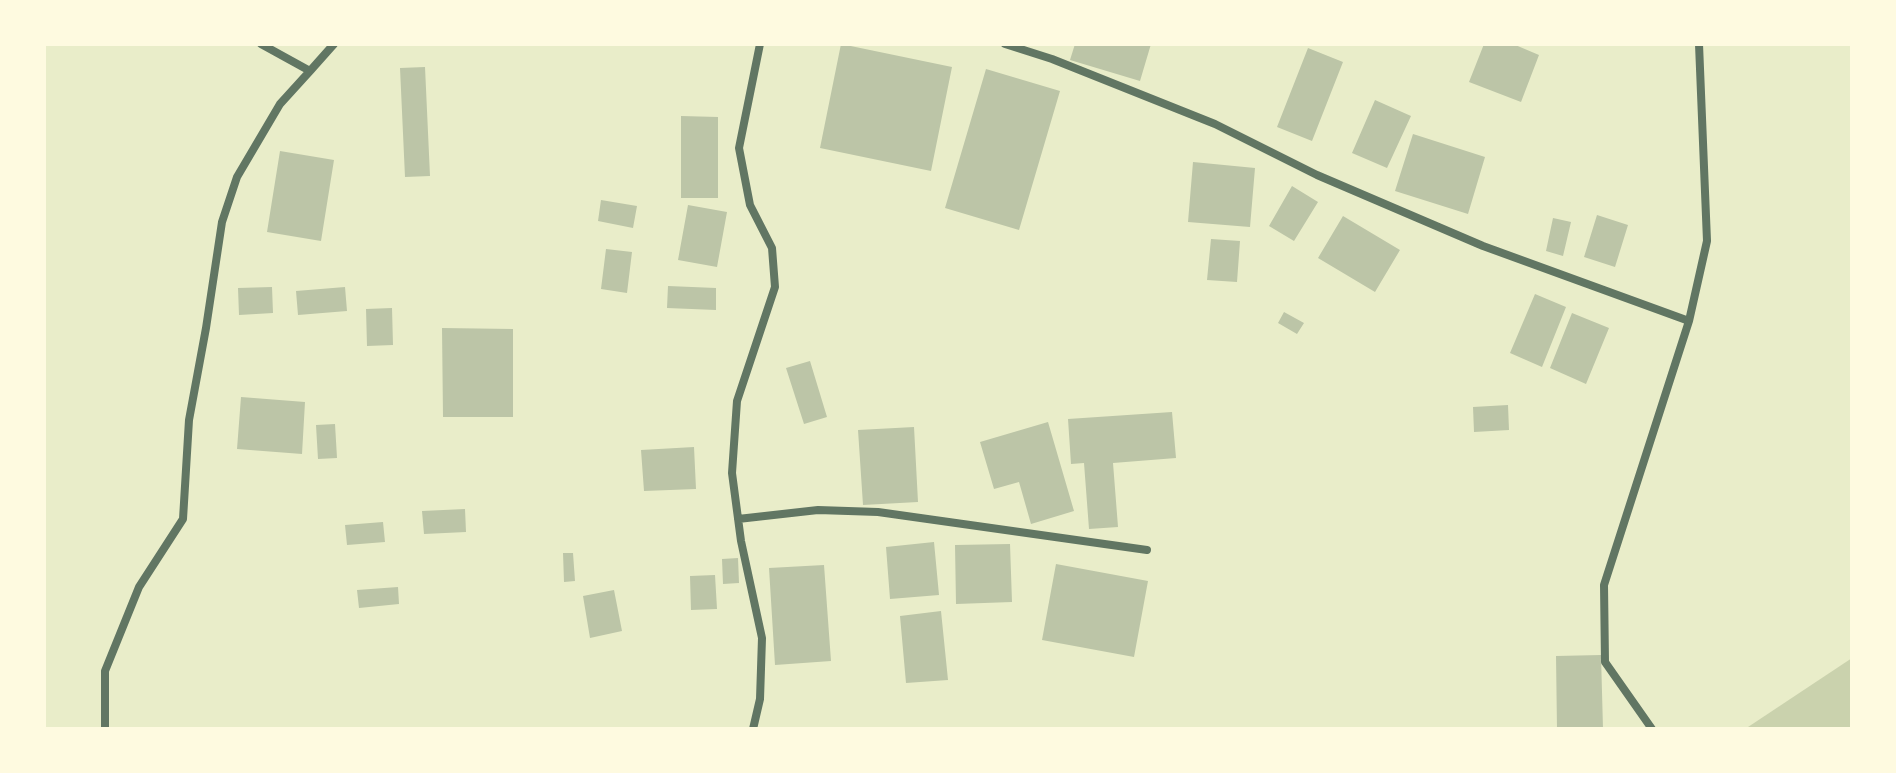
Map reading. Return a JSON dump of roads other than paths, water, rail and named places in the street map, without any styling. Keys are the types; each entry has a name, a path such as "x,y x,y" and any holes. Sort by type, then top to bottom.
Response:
{"street":[{"path":"261,44 310,71"},
{"path":"105,729 105,671 139,587 183,519 189,420 222,222 237,177 280,104 334,44"},
{"path":"753,729 760,699 762,638 732,473 737,401 775,287 772,248 750,205 739,148 760,44"},
{"path":"1005,44 1052,59 1215,124 1317,175 1483,246 1689,321"},
{"path":"1652,729 1605,662 1604,585 1689,321 1707,241 1699,44"},
{"path":"738,519 818,510 878,512 1147,550"}]}
